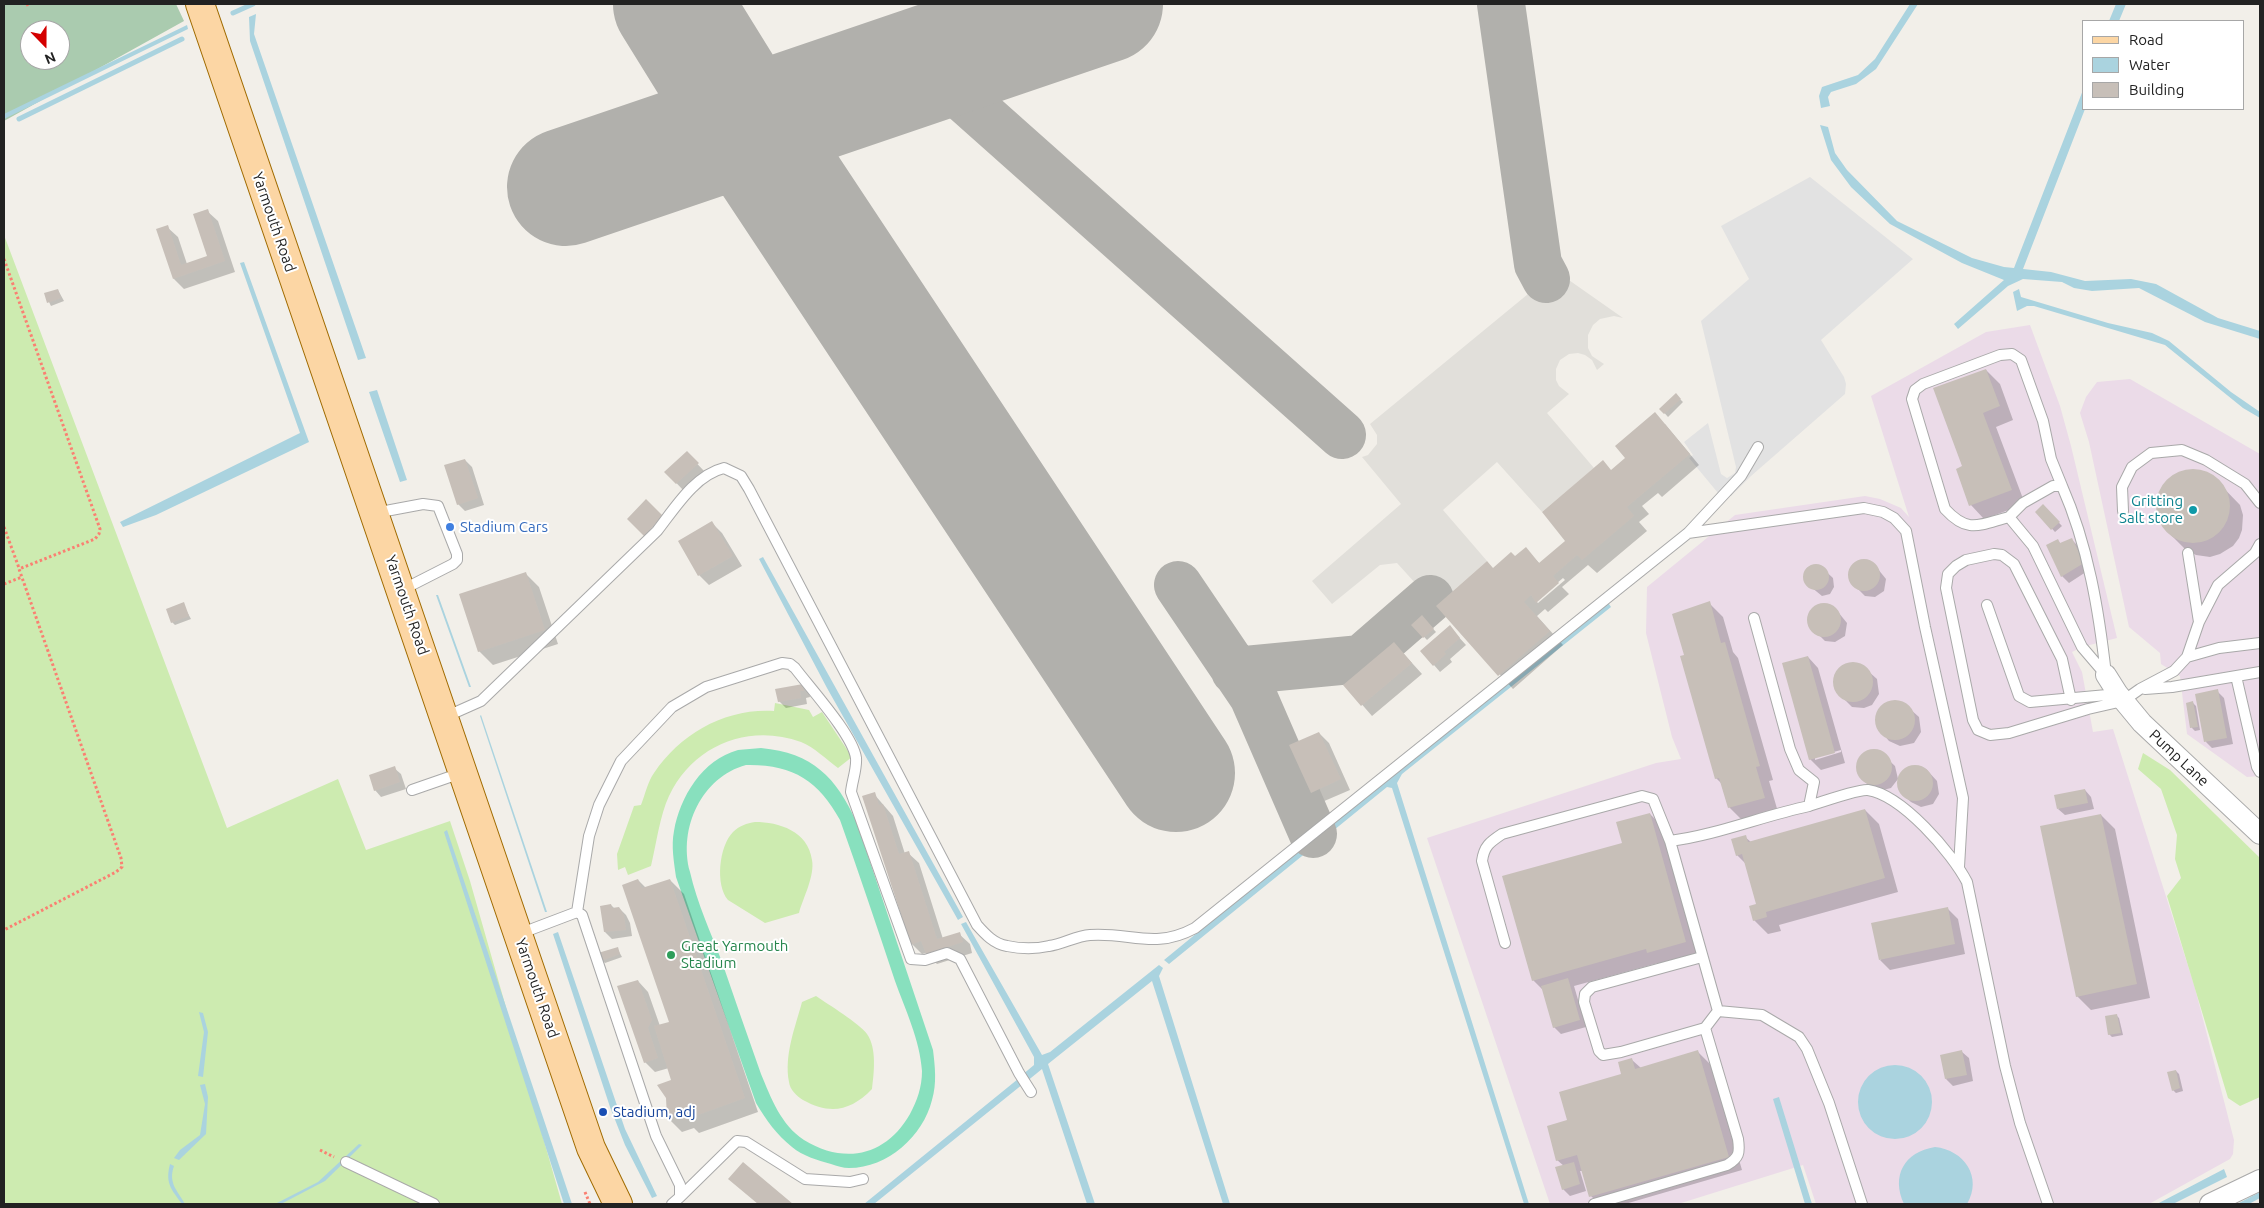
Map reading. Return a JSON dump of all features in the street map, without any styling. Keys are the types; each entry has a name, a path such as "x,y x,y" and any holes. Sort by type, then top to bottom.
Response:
{"main road":[{"name":"Yarmouth Road","path":"200,4 591,1148 618,1204"}],"street":[{"name":"Pump Lane","path":"2106,675 2120,698 2142,723 2260,834"},
{"path":"2210,1204 2260,1180"}],"lane":[{"path":"2062,486 2053,486 2023,504 2009,517 1974,526 1958,522 1945,509 1912,399 1915,390 1923,384 2000,354 2012,354 2021,360 2043,421 2051,459 2079,527 2102,642 2106,675"},
{"path":"445,717 481,701 657,531 680,501 698,482 713,470 724,468 741,476 749,489 972,916 989,938 1005,946 1024,948 1050,946 1089,935 1162,940 1180,936 1195,928 1688,533 1741,476 1758,447"},
{"path":"2123,511 2122,487 2132,467 2151,453 2182,450 2206,460 2245,484 2260,503"},
{"path":"375,513 423,504 438,506 457,554 457,560 453,564 401,590"},
{"path":"1688,533 1864,508 1889,515 1906,532 1963,798 1959,867"},
{"path":"2009,517 2033,546 2082,647 2106,675"},
{"path":"2071,700 2062,659 2014,564 2002,555 1994,554 1966,560 1956,566 1948,574 1946,588 1973,720 1978,730 1990,735 2009,733 2120,698 2174,671 2187,657 2199,622 2218,585 2255,553 2260,544"},
{"path":"2188,553 2199,622"},
{"path":"1987,605 2019,696 2030,702 2120,698"},
{"path":"1754,618 1790,749 1799,770 1814,782 1809,806"},
{"path":"2187,657 2220,648 2260,643"},
{"path":"577,912 589,836 599,805 620,761 672,707 706,688 775,665 790,664 795,668 854,749 856,770 853,777 852,792 910,959 925,960 947,953 960,960 1018,1073 1031,1092"},
{"path":"2140,689 2172,687 2260,672"},
{"path":"2236,676 2257,767 2260,772"},
{"path":"412,790 462,772"},
{"path":"1670,841 1693,838 1778,812 1809,806 1867,790 1897,802 1935,839 1959,867 1967,882 2005,1066 2020,1123 2048,1204"},
{"path":"1505,943 1482,861 1483,849 1490,841 1511,832 1642,796 1654,799 1670,841 1718,1011"},
{"path":"518,934 577,912"},
{"path":"577,912 582,915 585,922 656,1136 680,1185 680,1197"},
{"path":"1702,957 1592,987 1586,994 1584,1002 1599,1051 1603,1054 1621,1052 1705,1028 1718,1011"},
{"path":"1718,1011 1762,1016 1799,1037 1807,1049 1829,1103 1862,1204"},
{"path":"1594,1204 1726,1165 1736,1159 1740,1152 1738,1139 1705,1028"},
{"path":"672,1204 737,1141 746,1142 806,1179 850,1182 863,1179"},
{"path":"343,1161 434,1204"}],"path":[{"path":"4,259 100,529 95,539 19,568"},
{"path":"4,527 121,858 122,867 116,872 4,930"},
{"path":"4,584 22,577"},
{"path":"320,1150 343,1161"}],"shaded area":[{"path":"1810,177 1913,259 1821,340 1844,377 1846,384 1845,394 1751,476 1731,496 1718,493 1689,458 1693,455 1684,442 1708,423 1721,474 1727,478 1735,473 1736,467 1701,321 1749,279 1721,226"},
{"path":"1556,271 1623,318 1614,316 1600,319 1593,325 1588,335 1588,348 1592,356 1604,364 1597,370 1592,360 1578,353 1569,354 1560,360 1556,369 1556,380 1559,386 1569,394 1547,413 1594,468 1542,512 1497,462 1443,510 1487,561 1436,606 1397,563 1380,565 1332,604 1312,581 1401,504 1362,457 1368,455 1377,444 1377,435 1370,424"},
{"path":"2030,325 2060,406 2117,638 2082,647 2072,652 2082,672 2093,732 2113,729 2195,988 2234,1140 2233,1154 2230,1159 2149,1204 1816,1204 1803,1165 1678,1204 1550,1204 1427,838 1656,763 1681,759 1672,737 1646,633 1647,587 1735,515 1865,496 1880,499 1901,508 1909,517 1871,396 1986,332"},
{"path":"2130,379 2260,454 2260,776 2247,777 2187,734 2180,676 2161,664 2160,653 2129,627 2089,442 2080,413 2086,397 2097,382"}],"green space":[{"path":"4,4 176,4 184,21 4,121"},
{"path":"4,235 227,828 338,779 366,850 450,821 470,881 562,1204 4,1204"},
{"path":"775,703 809,710 813,717 822,712 852,757 838,768 806,744 781,737 762,735 743,737 724,743 708,751 692,763 679,778 663,812 651,866 628,875 625,867 618,870 617,854 634,806 641,805 652,776 677,746 706,726 722,719 756,711 774,711"},
{"path":"761,748 795,755 821,770 831,780 849,807 857,823 933,1050 934,1094 921,1126 902,1147 890,1156 863,1167 842,1167 801,1153 792,1147 772,1127 756,1103 676,877 673,837 681,805 687,793 704,771 725,755 738,750","holes":["746,765 762,765 790,771 802,777 822,794 840,820 912,1025 921,1059 921,1083 917,1099 910,1114 889,1139 877,1147 863,1152 849,1154 819,1148 796,1134 783,1119 761,1074 693,884 687,855 691,822 697,806 717,781 730,771"]},
{"path":"2143,753 2170,770 2260,858 2260,1097 2240,1106 2228,1098 2167,896 2181,878 2175,859 2177,835 2161,789 2138,769"},
{"path":"755,822 783,826 799,835 805,842 812,860 812,873 799,913 765,923 728,900 721,885 720,876 724,846 728,838 738,828"},
{"path":"816,996 863,1030 867,1034 872,1046 874,1061 872,1089 848,1106 831,1109 813,1105 796,1095 789,1082 789,1052 802,1002"}],"water":[{"path":"1910,4 1918,4 1876,69 1856,84 1831,92 1828,97 1830,106 1821,108 1819,96 1822,87 1858,75 1875,59"},
{"path":"2116,4 2126,4 2119,20 2109,20"},
{"path":"256,14 254,34 366,358 358,360 250,41 249,17"},
{"path":"187,25 188,29 4,119 4,114"},
{"path":"2082,93 2082,110 2085,110 2023,269 2051,272 2085,281 2131,279 2156,284 2218,318 2260,331 2260,339 2205,322 2139,288 2092,291 2074,288 2062,282 2023,279 2008,286 1958,329 1954,324 2004,280 1962,263 1890,224 1851,187 1831,160 1820,125 1828,127 1835,153 1847,170 1897,221 1972,258 2014,268"},
{"path":"244,262 309,442 156,515 123,527 120,522 300,433 240,263"},
{"path":"2019,289 2021,297 2108,323 2152,333 2169,341 2231,392 2260,412 2260,418 2243,408 2165,345 2034,306 2027,306 2017,311 2013,292"},
{"path":"377,390 407,480 400,482 369,392"},
{"path":"763,557 963,917 958,920 827,688 759,559"},
{"path":"436,595 438,595 471,687 469,687"},
{"path":"1607,601 1611,607 1402,774 1397,783 1529,1204 1524,1204 1392,788 1387,787 1169,964 1164,960 1375,787"},
{"path":"481,715 547,912 545,912"},
{"path":"447,830 572,1204 564,1204 444,832"},
{"path":"966,922 1042,1055 1050,1052 1159,965 1163,968 1159,976 1230,1204 1223,1204 1152,981 1048,1064 1095,1204 1087,1204 1042,1069 1026,1082 1022,1075 1034,1065 1034,1057 961,924"},
{"path":"558,932 625,1129 657,1196 652,1198 625,1145 610,1107 553,934"},
{"path":"199,1012 203,1013 208,1032 203,1077 198,1076 204,1032"},
{"path":"1895,1065 1916,1071 1926,1081 1932,1102 1926,1123 1916,1133 1895,1139 1874,1133 1864,1123 1858,1102 1864,1081 1874,1071"},
{"path":"1018,1079 1023,1084 874,1204 864,1204"},
{"path":"205,1084 208,1097 206,1134 179,1160 174,1158 180,1150 200,1135 205,1104 200,1085"},
{"path":"1779,1097 1812,1204 1805,1204 1773,1099"},
{"path":"359,1144 362,1145 325,1181 281,1204 275,1204 318,1182"},
{"path":"1935,1147 1954,1153 1968,1166 1973,1184 1967,1204 1904,1204 1899,1184 1903,1167 1915,1154"},
{"path":"170,1164 174,1166 172,1177 174,1186 185,1204 182,1204 170,1186 168,1176"},
{"path":"2224,1169 2227,1177 2173,1204 2157,1204"},
{"path":"2260,1192 2260,1198 2249,1204 2237,1204"}],"building":[{"path":"208,209 225,261 173,279 156,229 168,225 181,265 207,256 193,214"},
{"path":"58,289 61,298 47,303 44,293"},
{"path":"1986,369 2000,406 1983,413 2012,490 1969,506 1956,469 1962,466 1933,388"},
{"path":"1676,393 1681,399 1664,414 1659,409"},
{"path":"1655,412 1690,454 1627,507 1634,516 1582,560 1577,555 1553,576 1559,583 1536,603 1531,595 1524,602 1550,631 1498,676 1436,606 1487,561 1493,568 1511,552 1515,556 1526,547 1539,563 1565,541 1542,512 1603,460 1611,470 1625,458 1615,446"},
{"path":"687,451 699,463 676,484 664,472"},
{"path":"465,459 478,498 457,505 444,465"},
{"name":"Gritting Salt store","path":"2193,469 2207,472 2219,480 2227,492 2230,506 2227,520 2219,532 2207,540 2193,543 2179,540 2167,532 2159,520 2156,506 2159,492 2167,480 2179,472"},
{"path":"646,499 663,516 644,536 627,519"},
{"path":"2043,504 2060,522 2051,530 2035,512"},
{"path":"712,521 733,556 698,576 678,541"},
{"path":"2072,538 2084,563 2061,577 2046,545 2058,539 2060,543"},
{"path":"1864,559 1870,560 1875,564 1879,569 1879,581 1875,586 1870,590 1864,591 1858,590 1853,586 1849,581 1848,575 1849,569 1853,564 1858,560"},
{"path":"1816,564 1825,568 1829,577 1825,586 1816,590 1807,586 1803,577 1807,568"},
{"path":"526,572 545,630 478,652 459,594"},
{"path":"1710,601 1721,643 1725,642 1760,766 1756,767 1765,798 1728,808 1719,778 1715,779 1680,656 1684,655 1672,614"},
{"path":"184,602 189,616 171,623 166,609"},
{"path":"1824,603 1836,608 1841,620 1836,632 1824,637 1812,632 1807,620 1812,608"},
{"path":"1422,615 1434,629 1423,638 1411,625"},
{"path":"1450,625 1460,638 1444,652 1446,654 1433,666 1420,651"},
{"path":"1394,642 1412,663 1361,706 1343,685"},
{"path":"1808,656 1835,753 1809,760 1782,663"},
{"path":"1857,662 1864,665 1870,671 1873,682 1872,690 1864,699 1857,702 1849,702 1842,699 1834,690 1833,678 1836,671 1845,663"},
{"path":"803,684 804,691 800,691 801,698 778,702 775,689"},
{"path":"2218,689 2227,738 2204,742 2195,694"},
{"path":"1899,700 1906,703 1912,709 1915,720 1914,728 1906,737 1899,740 1891,740 1884,737 1876,728 1875,716 1878,709 1887,701"},
{"path":"2193,701 2198,727 2190,728 2186,703"},
{"path":"1319,732 1341,779 1311,793 1289,745"},
{"path":"1874,749 1881,750 1887,754 1891,760 1891,774 1887,780 1881,784 1874,785 1867,784 1861,780 1857,774 1856,767 1857,760 1861,754 1867,750"},
{"path":"1915,765 1922,766 1928,770 1932,776 1932,790 1928,796 1922,800 1915,801 1908,800 1902,796 1898,790 1897,783 1898,776 1902,770 1908,766"},
{"path":"395,766 400,782 374,791 369,775"},
{"path":"2085,789 2088,803 2057,809 2054,795"},
{"path":"875,792 879,805 883,804 899,854 909,851 937,939 960,932 963,942 926,954 921,941 911,945 862,796"},
{"path":"1865,809 1885,878 1766,912 1767,917 1753,921 1749,906 1756,904 1742,854 1736,856 1731,839 1746,835 1748,842"},
{"path":"1650,813 1686,942 1647,953 1646,949 1532,981 1502,876 1622,843 1616,822"},
{"path":"2101,814 2137,984 2076,997 2040,826"},
{"name":"Great Yarmouth Stadium","path":"638,879 642,888 670,879 745,1098 684,1120 681,1114 667,1118 666,1098 657,1085 671,1080 654,1026 669,1022 622,885"},
{"path":"611,904 612,908 619,907 624,915 626,930 604,932 600,906"},
{"path":"1948,907 1955,944 1879,960 1871,923"},
{"path":"618,947 620,954 601,961 598,953"},
{"path":"1568,978 1580,1020 1553,1028 1541,986"},
{"path":"638,980 652,1020 648,1028 658,1058 644,1063 617,986"},
{"path":"2117,1014 2121,1033 2108,1035 2105,1016"},
{"path":"1698,1050 1729,1157 1589,1197 1577,1155 1556,1161 1547,1126 1567,1120 1559,1092 1621,1074 1618,1062 1632,1058 1635,1069"},
{"path":"1962,1050 1967,1075 1945,1079 1940,1055"},
{"path":"2176,1070 2180,1088 2172,1091 2167,1072"},
{"path":"743,1162 793,1204 758,1204 728,1179"},
{"path":"1574,1162 1580,1184 1562,1190 1555,1167"}],"waterway":[{"path":"233,13 253,4"},
{"path":"19,119 182,39"}],"taxiway":[{"path":"1501,4 1538,264 1546,279"},
{"path":"925,64 1342,435"},
{"path":"1178,585 1253,696 1313,834"},
{"path":"1235,671 1361,659 1430,599"}],"runway":[{"path":"672,4 747,125 1176,773"},
{"path":"566,187 1104,4"}],"place":[{"name":"Gritting Salt store","path":"2193,510"},
{"name":"Stadium Cars","path":"450,527"},
{"name":"Great Yarmouth Stadium","path":"671,955"},
{"name":"Stadium, adj","path":"603,1112"}]}
